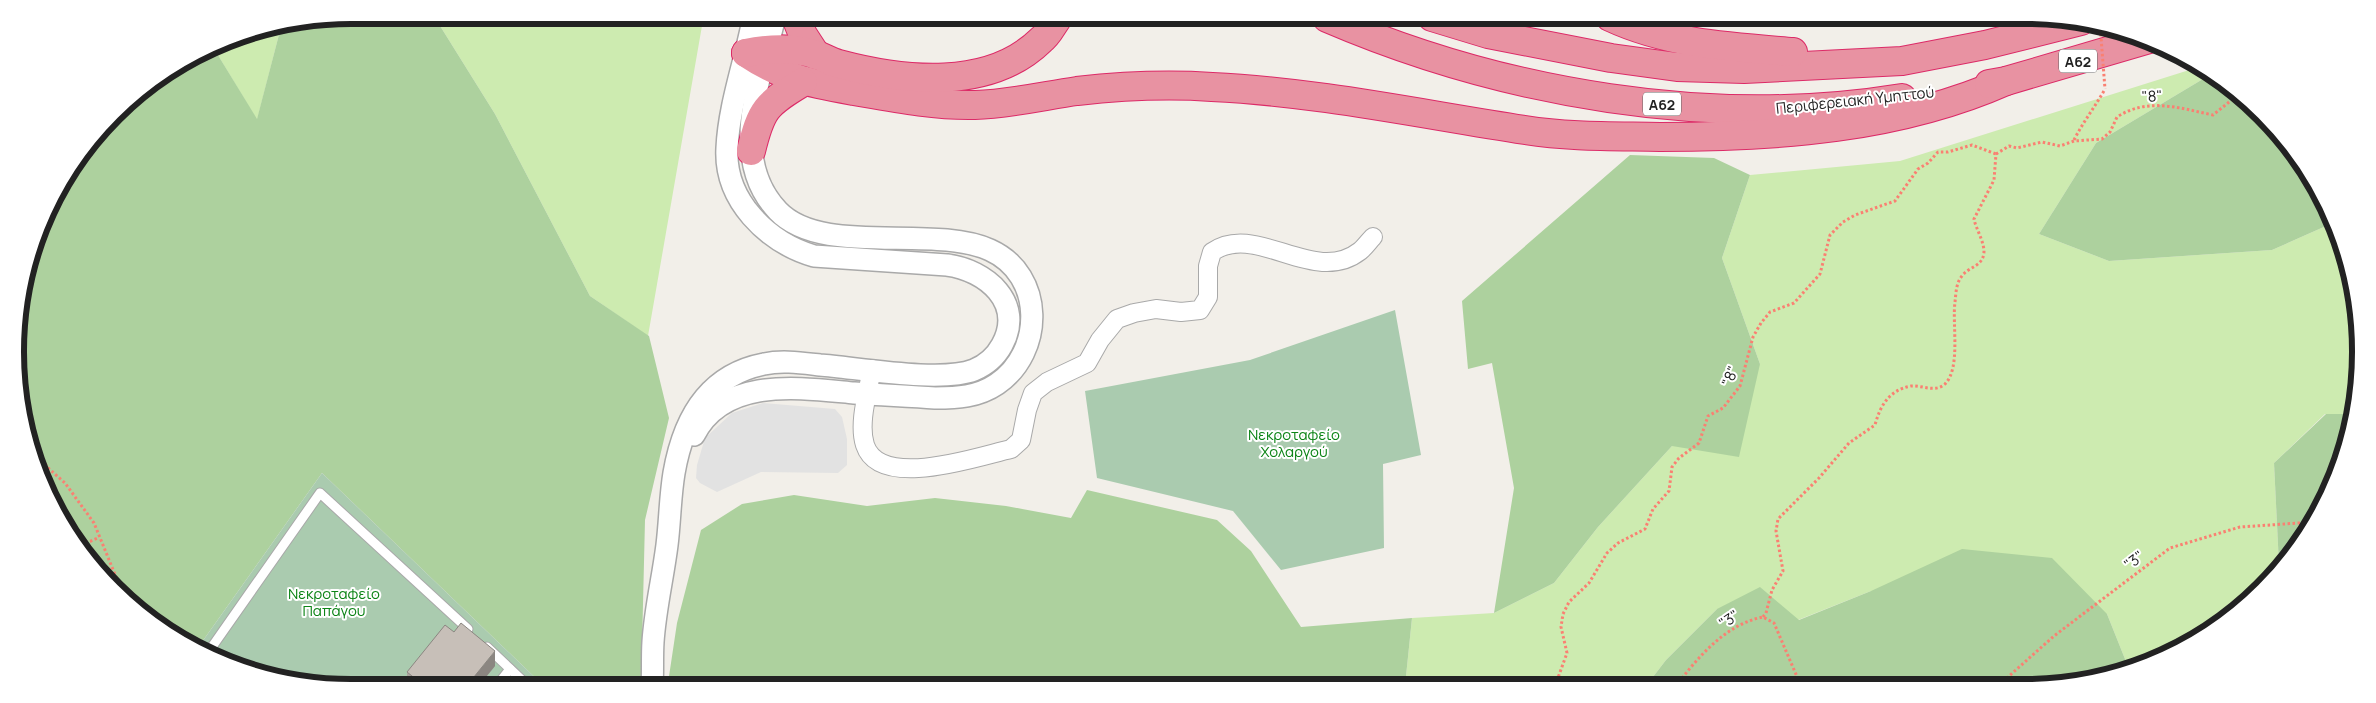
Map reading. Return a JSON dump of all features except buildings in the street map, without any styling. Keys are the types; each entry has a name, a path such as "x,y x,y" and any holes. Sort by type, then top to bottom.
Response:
{"highway":[{"path":"799,24 803,35 816,55"},
{"path":"759,55 787,49 816,55 837,64 886,74 924,77 962,76 993,70 1024,55 1043,39 1054,24"},
{"name":"Περιφερειακή Υμηττού","path":"1341,24 1382,41 1441,61 1553,87 1678,106 1731,110 1818,107 1891,100 2006,81 2135,43"},
{"path":"1455,24 1488,34 1542,46 1611,58 1677,67 1744,69 1902,61 1985,45 2059,26"},
{"path":"1630,24 1658,35 1698,43 1902,61"},
{"path":"759,55 803,82 935,104 976,105 1115,87 1210,86 1342,99 1527,130 1593,137 1723,137 1820,130 1894,117 1970,97 2006,81"},
{"path":"751,151 757,126 765,109 772,101 803,82"}],"street":[{"path":"667,544 688,448 697,429 709,414 729,401 750,393 776,388 958,398 978,393 996,384 1012,372 1024,354 1031,334 1033,315 1030,295 1020,276 1006,260 991,250 972,243 950,240 845,235 816,231 796,224 778,211 764,193 755,172 751,151 751,124 759,55 754,24"},
{"path":"652,679 653,642 667,544 674,473 686,430 693,413 717,385 746,370 764,364 784,362 925,374 952,374 974,370 990,361 1007,336 1009,320 1007,306 989,282 977,272 962,267 814,256 794,250 777,241 762,228 746,208 735,188 727,149 730,123 772,24"},
{"path":"872,369 863,431 866,447 877,461 890,468 915,470 1011,449 1021,440 1026,410 1033,393 1047,382 1086,363 1100,340 1117,319 1156,309 1181,312 1200,310 1208,297 1208,266 1212,252 1222,244 1239,242 1323,263 1339,260 1359,251 1373,237"}],"lane":[{"path":"212,647 320,494 521,679"},
{"path":"502,679 510,669"}],"path":[{"path":"1763,616 1766,613 1772,590 1783,571 1776,531 1778,519 1819,478 1849,443 1875,425 1878,409 1884,401 1900,390 1912,386 1937,388 1945,384 1951,374 1955,358 1953,320 1957,286 1965,272 1976,267 1982,260 1984,251 1974,219 1994,180 1996,154 2009,146 2018,148 2042,142 2060,146 2074,141 2078,130 2090,117 2105,89 2101,33"},
{"name":"\"8\"","path":"2074,141 2102,139 2110,132 2117,117 2138,107 2162,105 2213,115 2233,99"},
{"name":"\"8\"","path":"1558,679 1567,653 1561,627 1563,614 1569,602 1589,583 1607,553 1618,543 1645,529 1653,509 1669,491 1672,467 1679,458 1699,443 1708,416 1723,408 1740,386 1753,337 1761,323 1770,312 1794,302 1820,274 1830,235 1843,222 1855,214 1895,201 1918,169 1928,163 1938,152 1948,152 1972,145 1996,154"},
{"path":"41,456 47,467 65,483 94,523 119,582"},
{"name":"\"3\"","path":"2006,679 2054,636 2170,548 2240,527 2304,523"},
{"path":"85,542 91,542 99,538"},
{"name":"\"3\"","path":"1683,679 1731,628 1748,619 1763,616 1774,623 1798,679"}],"green space":[{"path":"330,24 439,24 495,114 590,296 649,336 669,418 645,520 641,679 537,679 322,473 202,642 169,624 135,598 105,568 79,534 58,496 41,457 30,415 24,373 24,330 30,288 41,246 49,226 79,169 105,135 152,91 169,79 207,58 217,53 257,119 280,32"},
{"path":"439,24 702,24 648,336 590,296 495,114"},
{"path":"280,32 257,120 217,53 246,41"},
{"path":"2191,70 2205,78 2096,143 2039,234 2109,261 2272,250 2327,226 2341,267 2352,330 2352,373 2346,414 2325,414 2274,463 2279,559 2271,568 2241,598 2207,624 2169,645 2127,663 2107,614 1871,591 1798,620 1717,609 1666,660 1651,679 1406,679 1412,618 1494,613 1554,583 1598,527 1672,446 1760,364 1722,258 1750,175 1900,161"},
{"path":"2205,78 2241,105 2271,135 2297,169 2327,226 2272,250 2109,261 2039,234 2096,143"},
{"path":"1630,155 1714,158 1750,175 1722,258 1760,364 1739,457 1672,446 1598,527 1554,583 1494,613 1514,488 1492,363 1468,369 1462,301"},
{"name":"Νεκροταφείο Χολαργού","path":"1395,310 1421,455 1383,464 1384,548 1281,570 1233,511 1097,478 1085,391 1250,360"},
{"path":"2326,414 2346,414 2335,457 2327,477 2297,534 2279,559 2274,463"},
{"name":"Νεκροταφείο Παπάγου","path":"322,473 537,679 330,679 288,673 246,662 202,642"},
{"path":"1087,490 1217,520 1251,551 1301,627 1412,618 1406,679 669,679 677,623 701,530 742,504 794,495 867,506 935,498 1006,506 1071,518"},
{"path":"1962,549 2052,558 2107,614 2127,663 2088,673 2046,679 1651,679 1666,660 1717,609 1760,587 1799,620 1871,591"}],"shaded area":[{"path":"763,403 835,409 842,417 847,439 847,465 838,473 761,472 717,492 700,483 696,478 697,465 705,438 732,413"}]}
